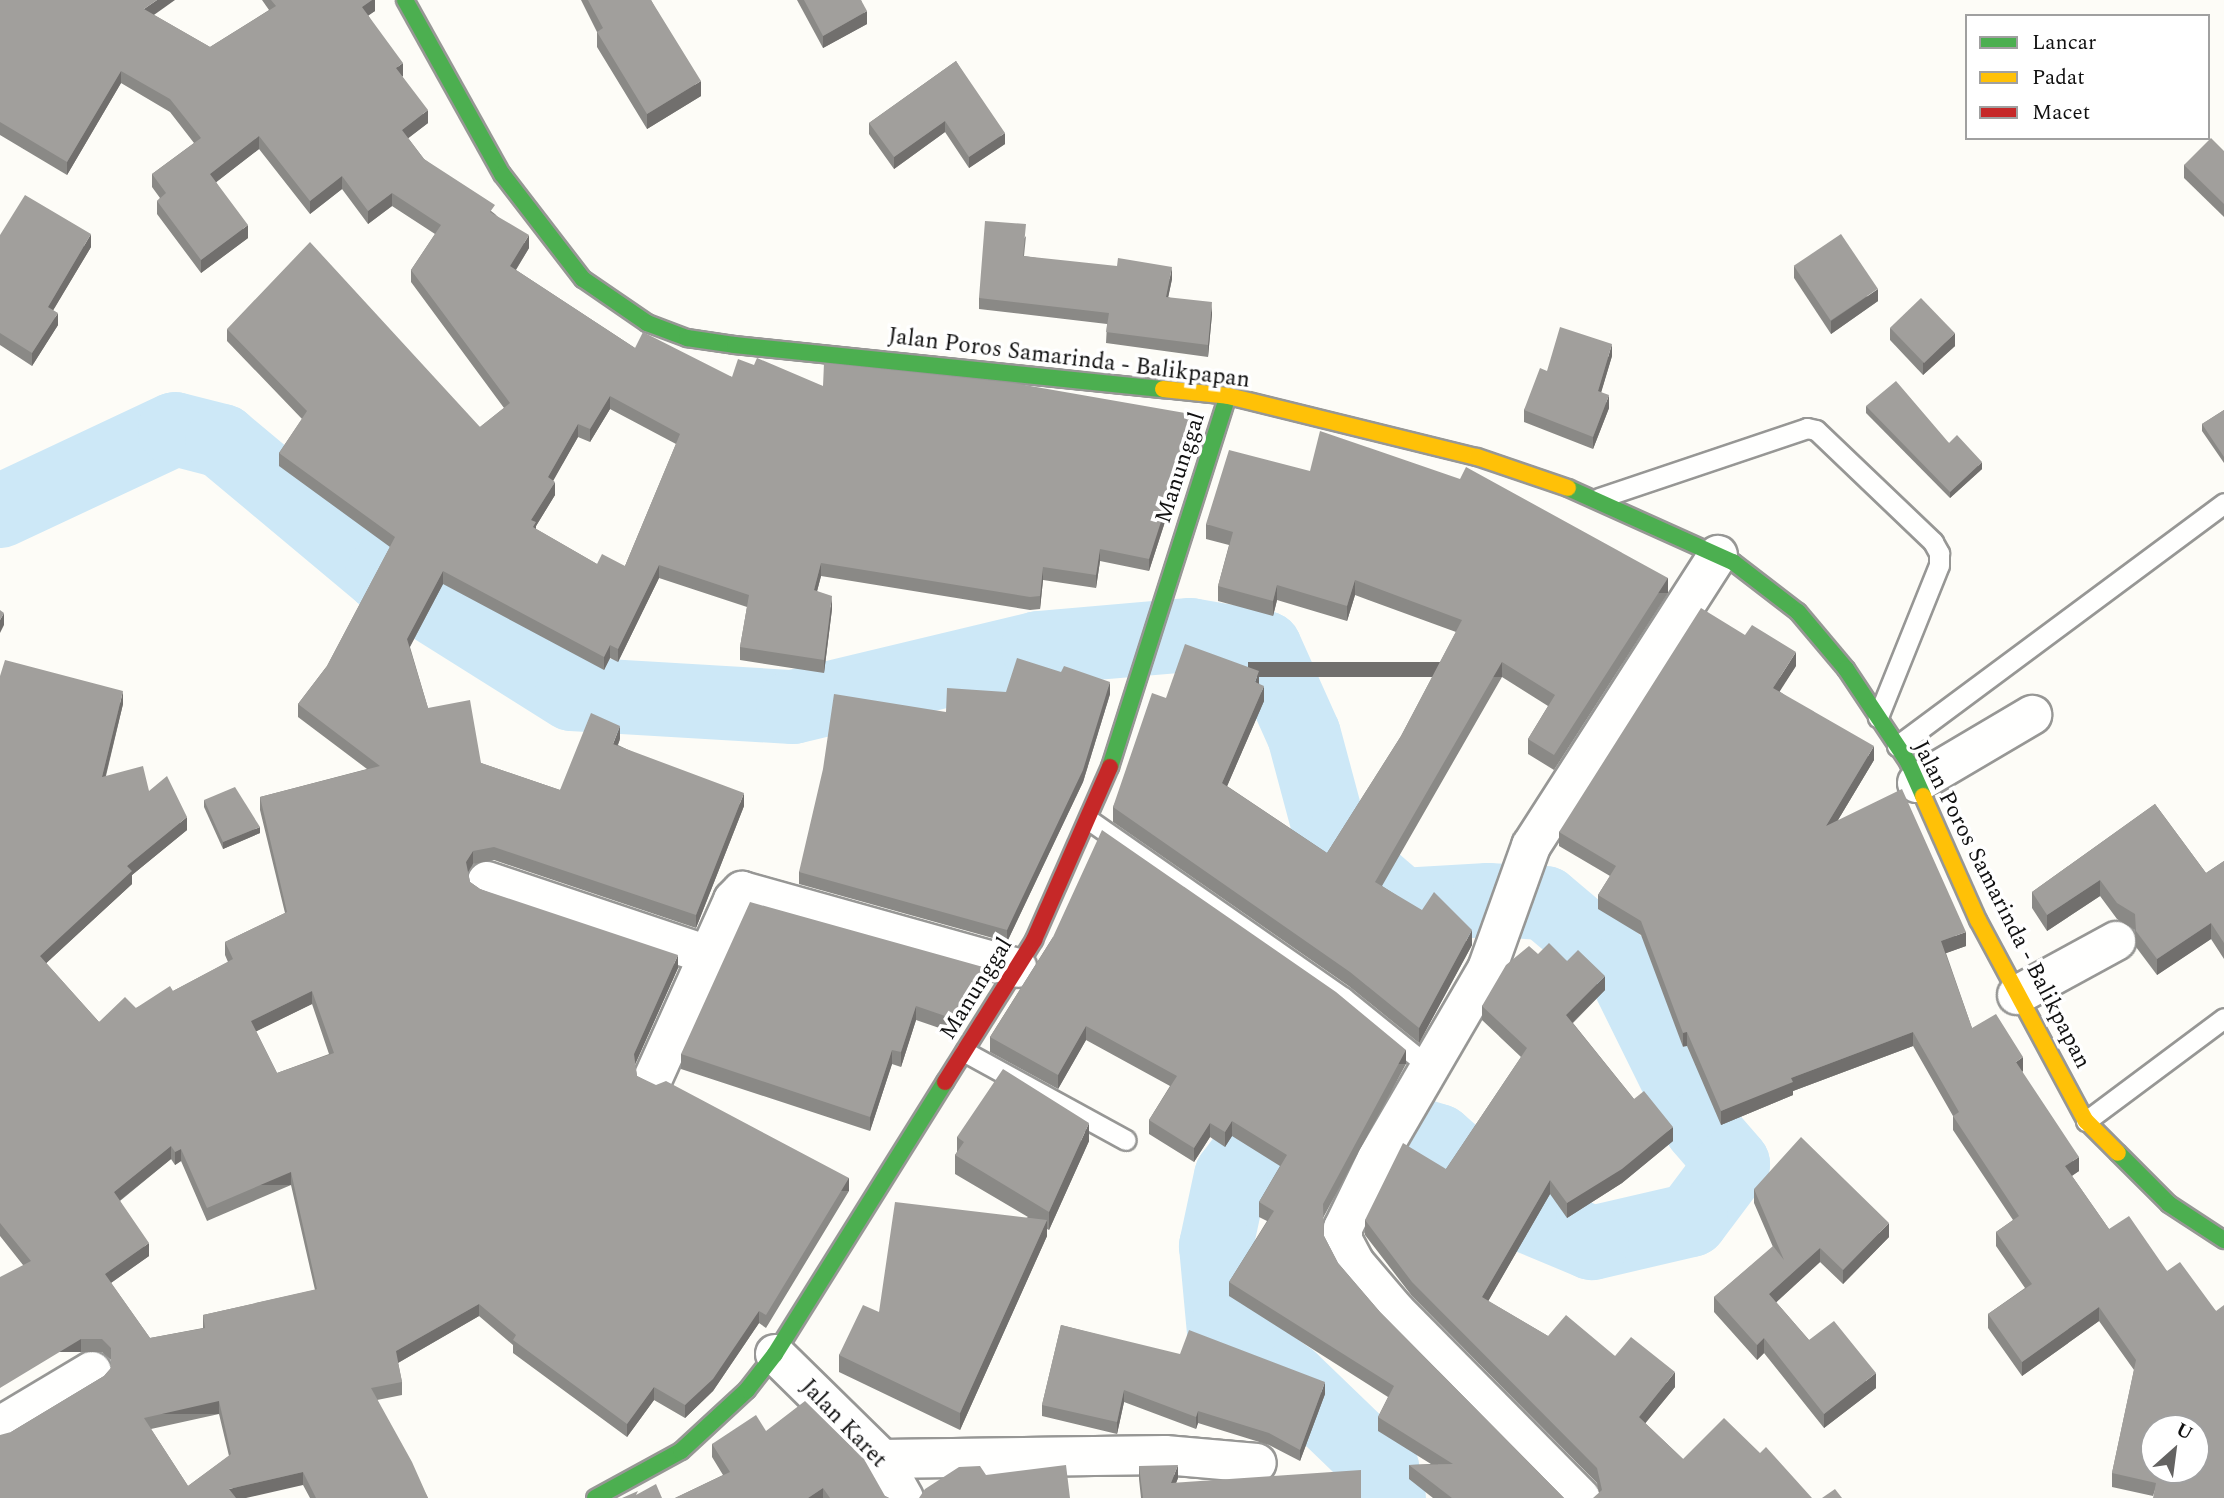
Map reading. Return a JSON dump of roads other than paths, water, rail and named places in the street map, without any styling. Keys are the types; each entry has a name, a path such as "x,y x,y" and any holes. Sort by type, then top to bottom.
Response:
{"main road":[{"name":"Jalan Poros Samarinda - Balikpapan","path":"405,0 502,174 583,279 647,323 687,338 735,345 1228,396 1477,457 1598,498 1718,555 1798,612 1846,669 1897,746 2017,995 2086,1121 2169,1203 2224,1240"},
{"name":"Manunggal","path":"595,1498 681,1451 718,1420 775,1354 1017,968 1089,820 1130,707 1228,396"}],"street":[{"path":"1581,1498 1396,1311 1355,1263 1343,1240 1343,1228 1377,1158 1487,968 1531,846 1718,555"},
{"path":"1917,783 2032,715"},
{"path":"487,881 708,955"},
{"path":"654,1076 733,900 747,890 1017,968"},
{"path":"2017,995 2116,941"},
{"name":"Jalan Karet","path":"775,1354 882,1460 905,1498"},
{"path":"0,1426 92,1371"},
{"path":"882,1460 1166,1455 1257,1464"}],"lane":[{"path":"1598,498 1807,428 1816,430 1933,542 1939,553 1939,565 1878,717"},
{"path":"1897,746 2224,503"},
{"path":"1089,820 1343,997 1428,1066"},
{"path":"2086,1121 2224,1018"},
{"path":"965,1052 1126,1140"}],"waterway":[{"path":"0,511 175,429 222,441 382,575 572,694 793,707 1038,648 1190,635 1265,648 1304,735 1334,847 1402,905 1488,900 1545,903 1623,969 1701,1127 1733,1164 1691,1220 1592,1243 1520,1213 1438,1141 1348,1114 1271,1123 1231,1176 1216,1246 1224,1332 1291,1380 1382,1468 1389,1498"}]}
